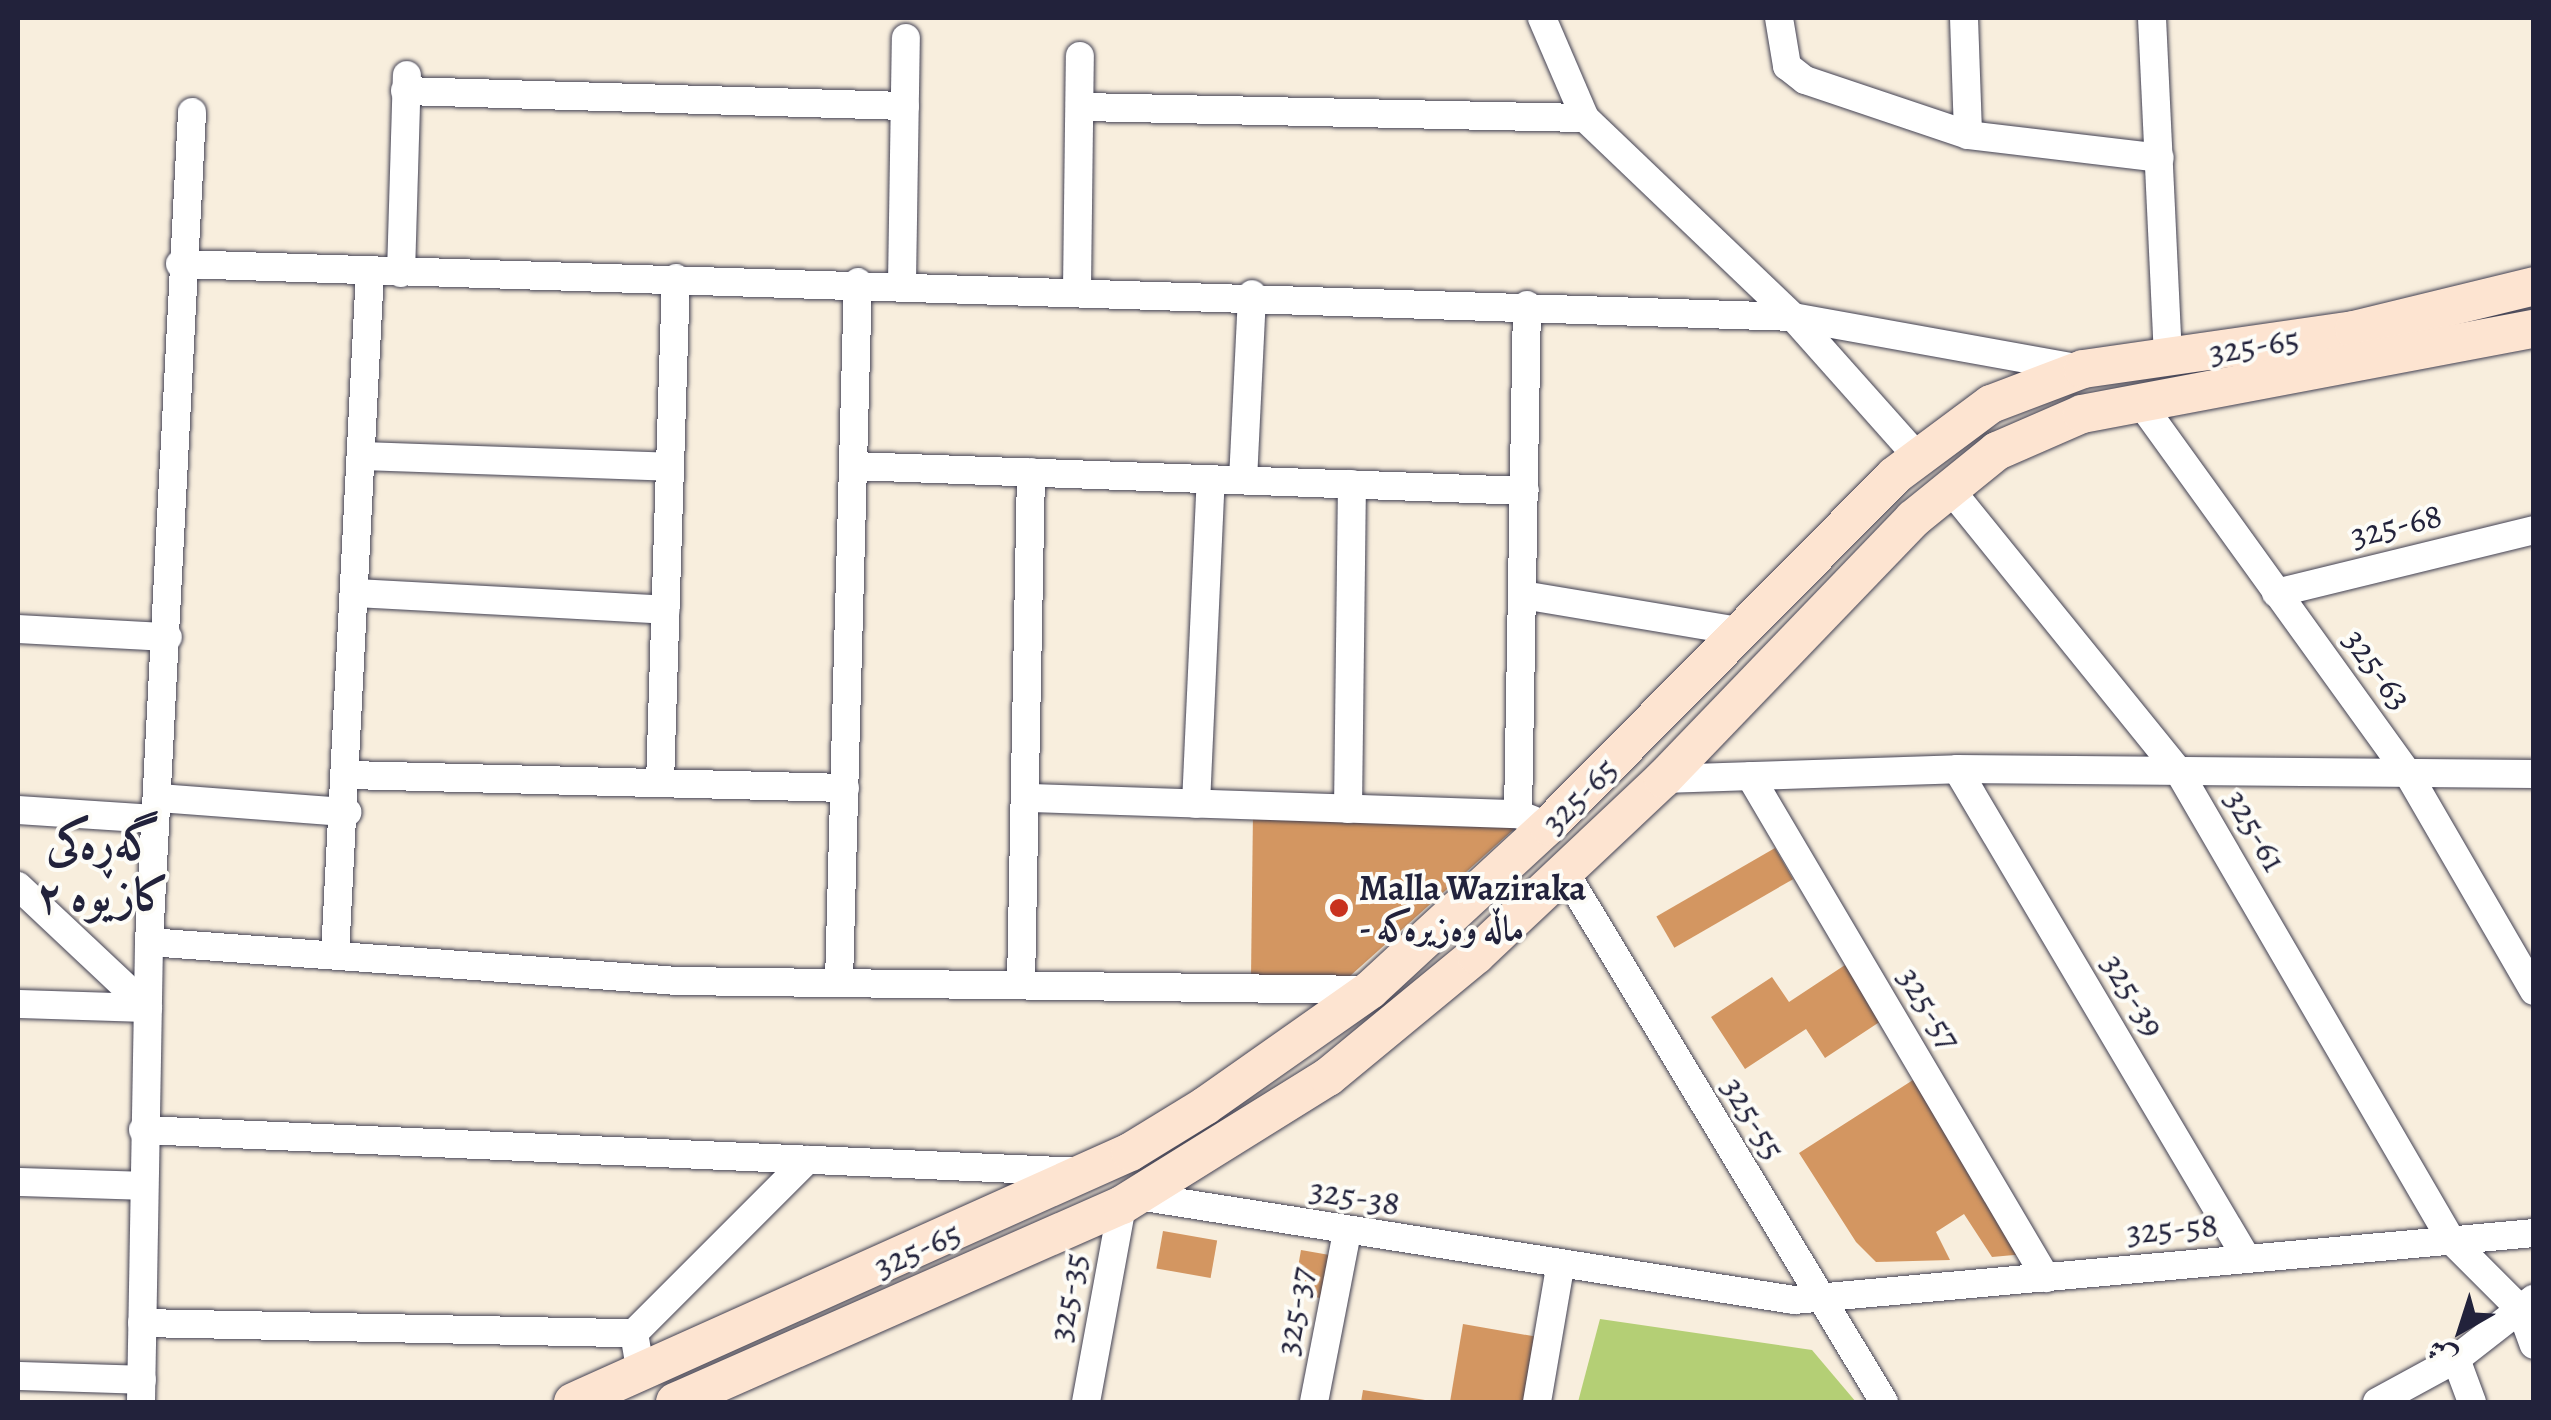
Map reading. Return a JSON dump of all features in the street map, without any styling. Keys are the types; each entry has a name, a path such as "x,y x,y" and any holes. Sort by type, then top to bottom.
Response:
{"street":[{"path":"1542,18 1585,118 1793,318 1917,456"},
{"path":"1779,18 1787,66 1805,80 1968,135 2160,158"},
{"path":"1964,18 1968,135"},
{"path":"2152,18 2168,358"},
{"path":"902,283 906,38"},
{"path":"1077,288 1083,107 1080,56"},
{"path":"401,273 406,82 904,106"},
{"path":"1083,107 1585,118"},
{"path":"18,1376 142,1392 142,1186 150,942 168,637 180,264 192,112"},
{"path":"180,264 401,273 1077,288 1793,318 2084,369"},
{"path":"336,956 348,812 370,272"},
{"path":"660,783 676,278"},
{"path":"839,982 858,282"},
{"name":"325-65","path":"573,1402 1084,1172 1172,1128 1370,990 1445,922 1533,820 1743,632 1917,456 1992,404 2084,369 2354,330 2534,286"},
{"path":"1244,480 1252,294"},
{"path":"1031,798 1533,820 1523,595 1527,305"},
{"path":"2354,330 2362,368"},
{"name":"325-65","path":"676,1402 1130,1200 1328,1077 1476,955 1663,779 1950,489 2028,435 2142,405 2362,368 2534,330"},
{"name":"325-63","path":"2142,405 2406,772 2534,990"},
{"path":"362,456 670,467"},
{"path":"854,466 1525,490"},
{"path":"1022,984 1031,798 1031,472"},
{"path":"1196,804 1211,479"},
{"path":"1348,809 1352,484"},
{"name":"325-61","path":"1950,489 2180,772 2451,1240 2527,1305"},
{"name":"325-68","path":"2276,592 2534,530"},
{"path":"356,593 666,610"},
{"path":"1523,595 1743,632"},
{"path":"18,629 168,637"},
{"path":"1663,779 1957,769 2534,774"},
{"name":"325-39","path":"1957,769 2247,1259"},
{"path":"349,775 845,788"},
{"name":"325-57","path":"1750,776 2046,1278"},
{"path":"18,810 348,812"},
{"name":"325-55","path":"1563,869 1818,1301 1884,1402"},
{"path":"18,886 148,1008"},
{"path":"1445,922 1476,955"},
{"path":"150,942 677,981 1370,990"},
{"path":"18,1004 148,1008"},
{"path":"144,1130 1084,1172"},
{"path":"142,1323 634,1334 807,1160"},
{"path":"18,1182 142,1186"},
{"name":"325-38","path":"1130,1200 1560,1267 1818,1301"},
{"name":"325-35","path":"1086,1402 1130,1200"},
{"name":"325-58","path":"1818,1301 2534,1233"},
{"name":"325-37","path":"1314,1402 1346,1234"},
{"path":"1538,1402 1560,1267"},
{"path":"2376,1402 2456,1359 2527,1305 2534,1345"},
{"path":"634,1334 640,1374"},
{"path":"2456,1359 2472,1402"}],"green space":[{"path":"1600,1319 1812,1350 1856,1402 1578,1402"}],"building":[{"name":"Malla Waziraka - ماڵە وەزیرەکە","path":"1253,812 1522,822 1350,976 1251,977"},
{"path":"1775,848 1793,879 1674,948 1656,916"},
{"path":"1845,965 1881,1021 1825,1058 1806,1029 1745,1069 1711,1017 1772,977 1789,1002"},
{"path":"1913,1080 2025,1254 1992,1257 1964,1214 1936,1232 1950,1260 1876,1262 1856,1242 1799,1153"},
{"path":"1163,1231 1217,1241 1211,1278 1156,1268"},
{"path":"1301,1250 1330,1255 1322,1298 1293,1293"},
{"path":"1463,1324 1544,1338 1533,1402 1450,1402"},
{"path":"1363,1390 1425,1400 1425,1402 1361,1402"}],"place":[{"name":"Malla Waziraka - ماڵە وەزیرەکە","path":"1339,908"}],"district":[{"name":"گەڕەکی کازیوە ٢","path":"103,870"}]}
